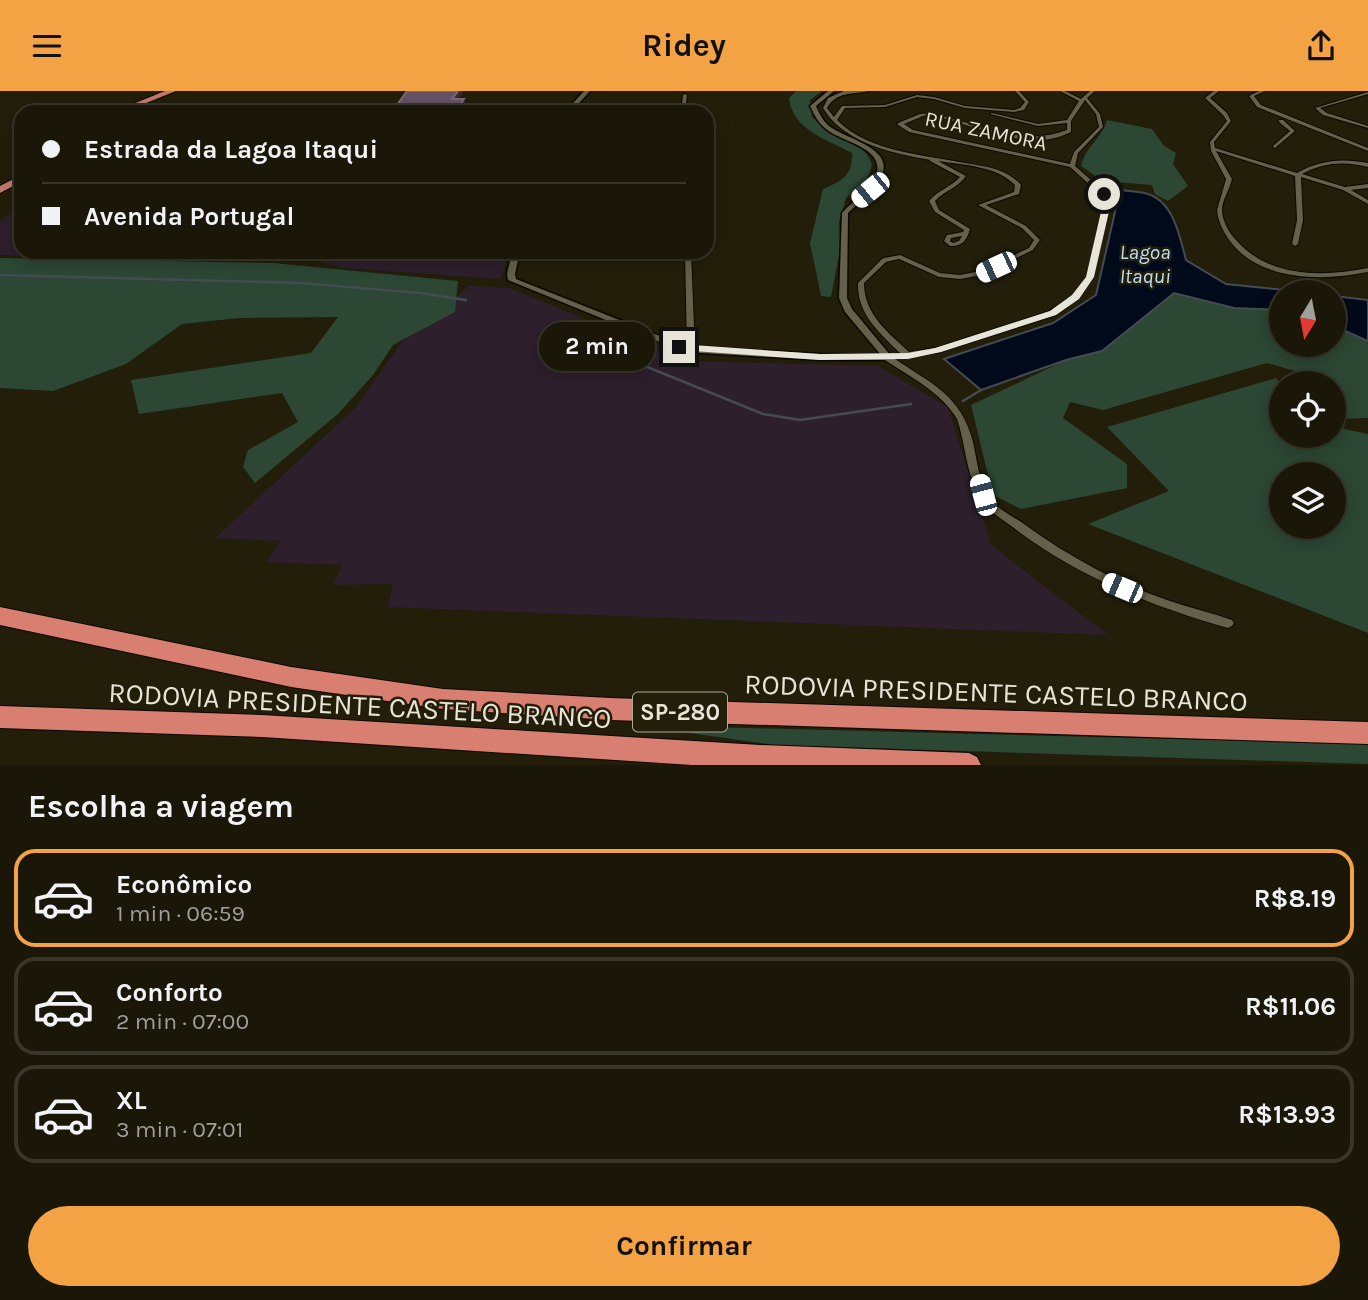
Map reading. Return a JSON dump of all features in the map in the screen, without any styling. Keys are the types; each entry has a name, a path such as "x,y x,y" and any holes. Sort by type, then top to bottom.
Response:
{"highway":[{"path":"135,105 172,91"},
{"path":"149,105 178,91"},
{"name":"RODOVIA PRESIDENTE CASTELO BRANCO","path":"0,616 290,677 443,699 623,710 1368,733"},
{"name":"RODOVIA PRESIDENTE CASTELO BRANCO","path":"0,717 262,726 760,757 969,765"}],"street":[{"path":"574,105 587,91"},
{"path":"831,91 813,106 821,121 827,128 872,149 878,156 881,170 877,181 853,203 843,220 845,257 841,290 848,310 888,358 954,408 961,420 983,495 995,508 1058,555 1101,579 1173,607 1228,623"},
{"path":"866,91 846,92 825,104 834,120 846,130 874,145 985,168 1012,178 1018,185 1017,193 981,205 1024,227 1035,237 1037,243 1031,250 972,277 939,275 900,257 880,263 862,283 861,300 874,320 908,356"},
{"path":"965,107 1018,110 1027,102 1017,91"},
{"path":"514,259 512,280 668,344 691,350 888,358 937,350 1053,313 1076,297 1090,277 1107,203 1104,194 1072,166 1076,153 1101,127 1098,114 1083,99 1062,91"},
{"name":"RUA ZAMORA","path":"1072,166 911,131 900,125 930,114 996,132 1040,137 1065,134 1071,127 1069,121 1083,99 1093,91"},
{"path":"1217,91 1207,98 1229,121 1212,142 1213,149 1345,189 1368,202"},
{"path":"1263,91 1251,96 1259,106 1293,128 1293,133 1275,147"},
{"path":"1367,124 1325,114 1317,108 1368,93"},
{"path":"684,105 685,95"},
{"path":"834,120 839,110 844,107 885,106 912,96 929,96 1028,124 1053,125 1069,121"},
{"path":"1259,106 1368,150"},
{"path":"1212,142 1220,153 1229,179 1220,212 1224,227 1242,254 1270,267 1294,272 1336,274 1368,269"},
{"path":"914,153 963,176 960,182 938,193 932,201 937,211 967,229 965,235"},
{"path":"1297,174 1326,161 1344,160 1368,165"},
{"path":"1295,244 1300,220 1297,174"},
{"path":"1345,189 1368,186"},
{"path":"688,259 691,350"}],"shaded area":[{"path":"14,212 14,255 0,255 0,221"},
{"path":"213,259 507,259 501,279 343,268 320,261"},
{"path":"469,286 510,288 685,361 878,366 948,407 991,545 1108,635 388,607 393,584 333,585 342,565 267,562 280,541 215,538 356,407 401,343"}],"green space":[{"path":"796,91 822,91 810,100 812,117 855,144 872,165 866,184 846,198 839,222 840,250 831,297 821,296 810,243 823,189 845,176 851,167 852,153 813,133 797,119 789,98"},
{"path":"1107,120 1152,129 1164,146 1176,153 1173,164 1188,186 1168,201 1155,194 1152,185 1103,181 1081,166"},
{"path":"0,258 273,263 458,281 455,312 393,345 373,375 338,414 255,483 243,467 248,450 298,422 282,393 139,414 131,380 311,353 338,317 239,318 182,324 126,364 53,391 0,388"},
{"path":"1174,293 1234,308 1269,309 1269,357 1346,357 1346,331 1368,341 1368,418 1346,419 1346,371 1294,371 1267,363 1103,410 1070,402 1063,418 1127,464 1127,488 1021,509 993,495 971,405 1066,360 1102,351"},
{"path":"1269,380 1269,448 1346,448 1346,429 1368,434 1368,633 1088,524 1169,491 1107,427"},
{"path":"633,725 1368,744 1368,764 774,745"}],"water":[{"name":"Lagoa Itaqui","path":"1120,190 1157,198 1170,213 1186,260 1226,284 1269,288 1269,309 1234,308 1174,293 1102,351 1066,360 981,390 944,359 1053,323 1096,295"},
{"path":"1346,297 1368,300 1368,341 1346,331"}],"building":[{"path":"407,91 458,91 452,99 464,99 460,105 397,105"}],"waterway":[{"path":"0,275 300,283 420,293 466,300"},
{"path":"566,334 763,414 800,420 911,404"},
{"path":"963,401 981,390"}],"route":[{"path":"679,347 691,350 820,357 888,358 937,350 1053,313 1076,297 1090,277 1102,214 1107,203 1104,194"}]}
